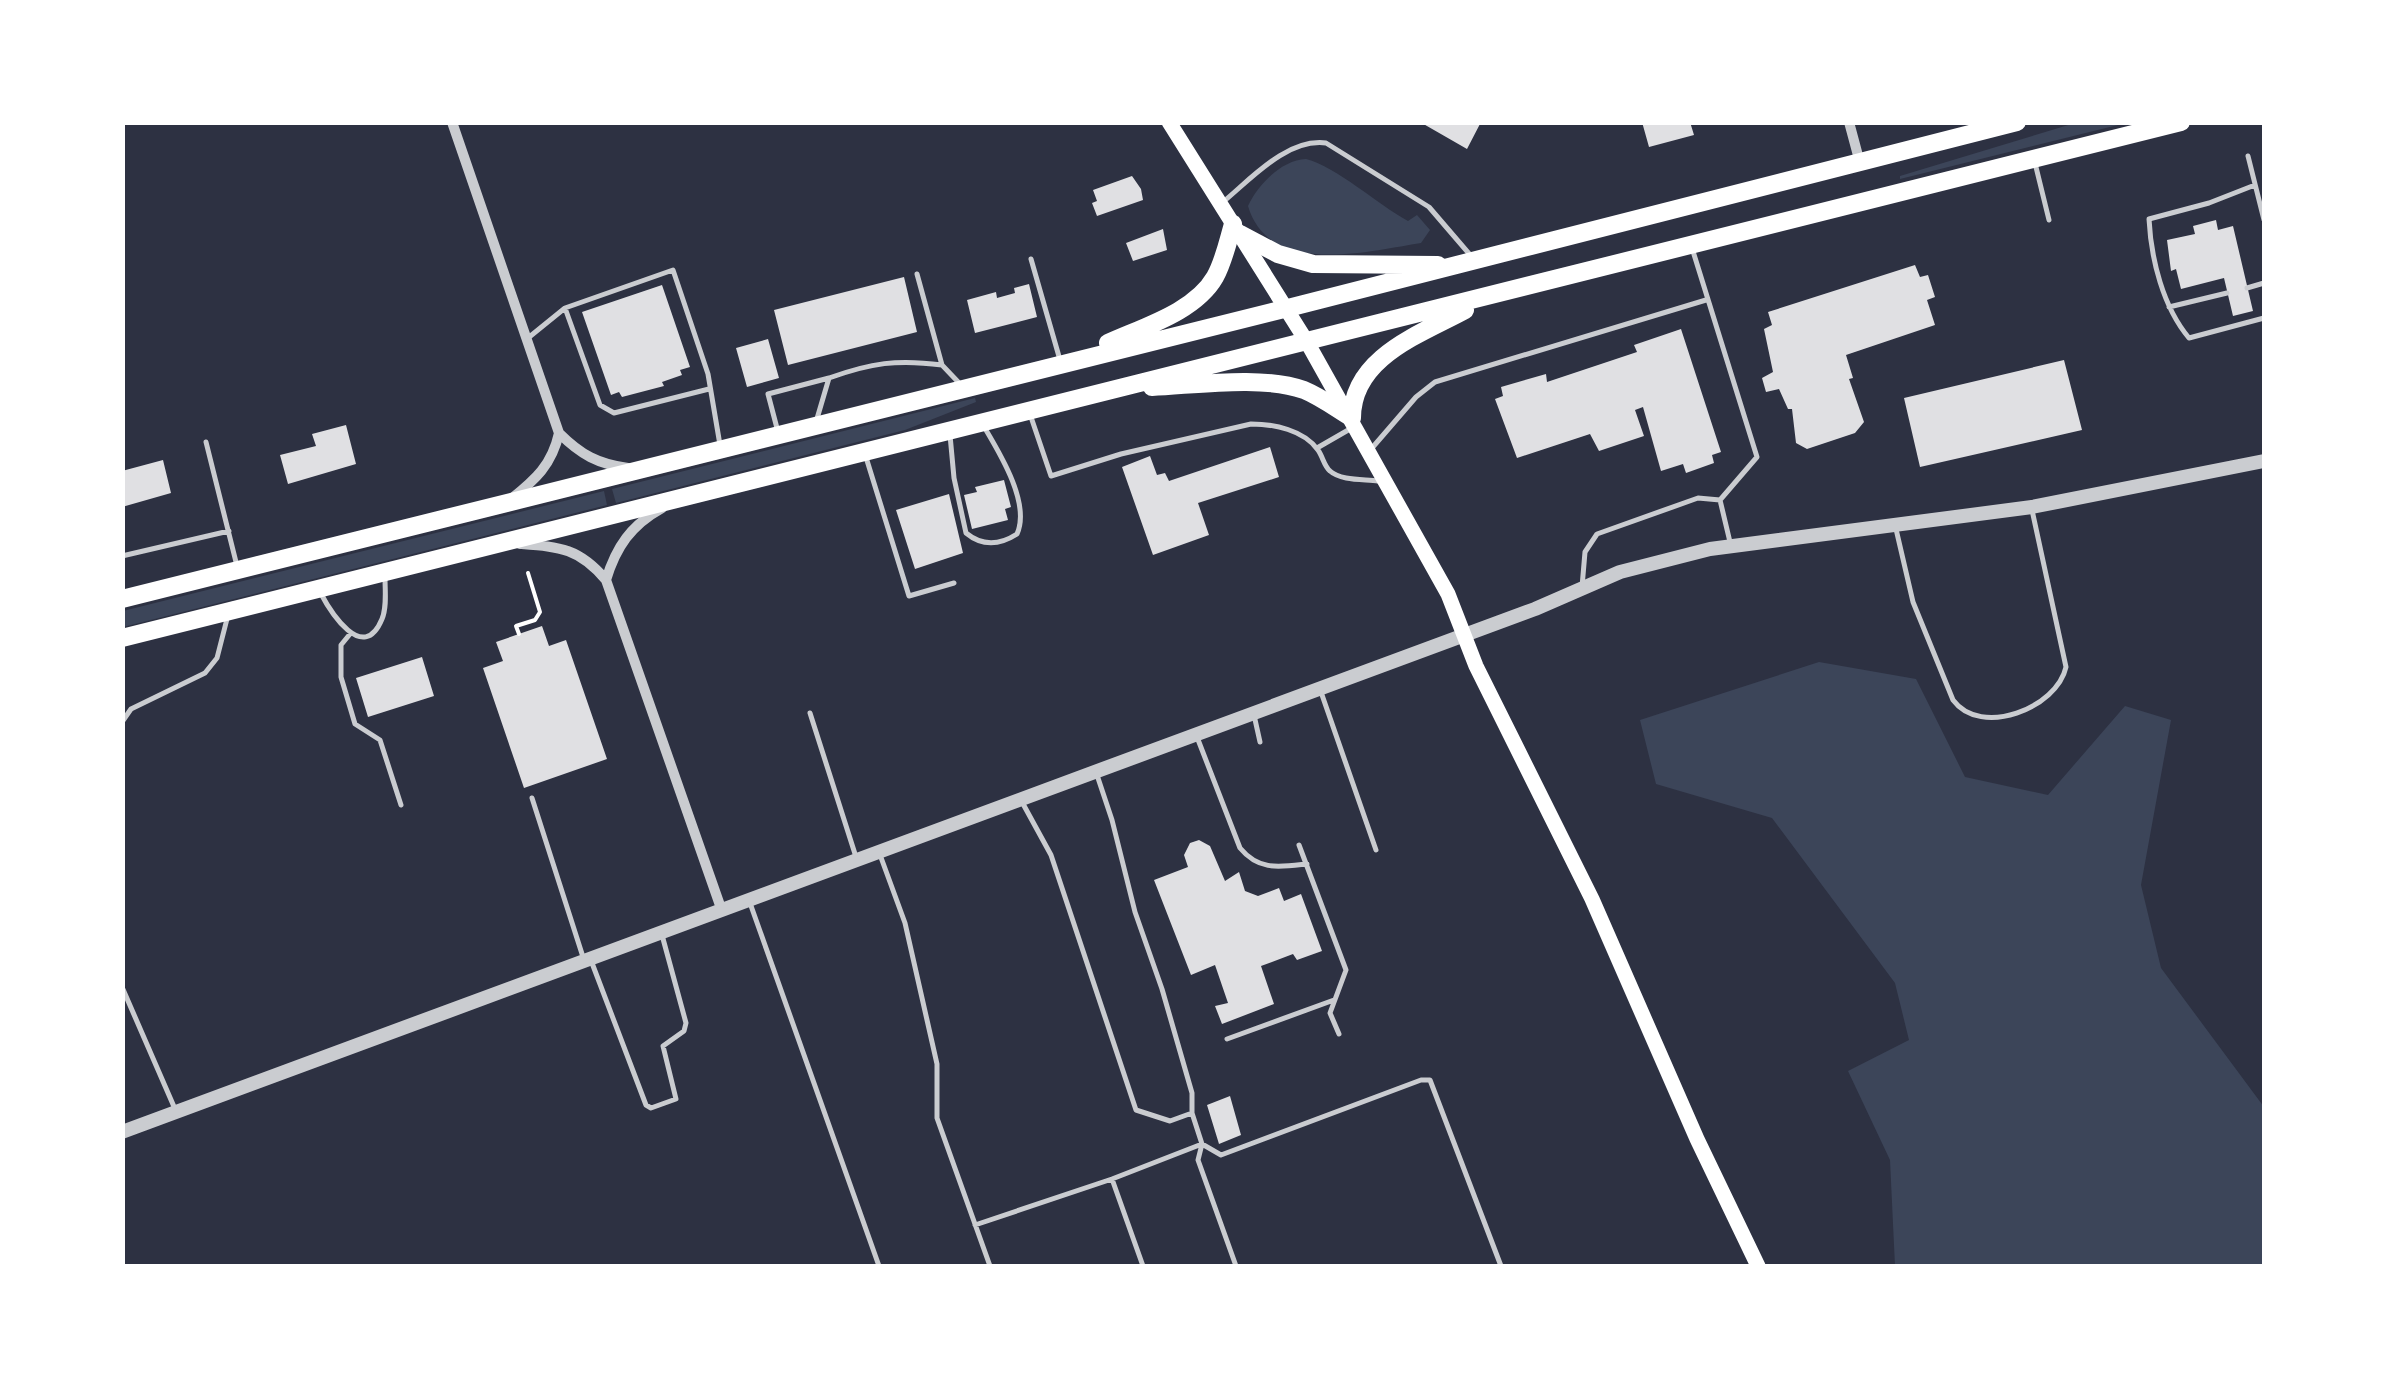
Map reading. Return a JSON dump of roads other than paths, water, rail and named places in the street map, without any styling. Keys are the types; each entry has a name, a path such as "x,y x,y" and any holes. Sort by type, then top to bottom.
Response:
{"highway":[{"path":"122,598 2017,122"},
{"path":"122,638 2181,122"},
{"path":"1065,362 1164,318 1199,296 1214,278 1237,229 1278,254 1313,264 1454,266"},
{"path":"1112,390 1284,385 1315,396 1354,422 1358,391 1381,358 1490,296"}],"main road":[{"path":"1169,122 1288,308 1448,594 1476,666 1592,900 1696,1139 1758,1266"}],"street":[{"path":"452,122 559,434 594,461 638,470"},
{"path":"1849,122 1860,162"},
{"path":"503,505 544,471 559,434"},
{"path":"122,1132 722,912 1638,566 1730,546 2032,507 2264,461"},
{"path":"606,580 619,545 648,516 675,501"},
{"path":"505,543 570,550 591,562 606,580 722,912"}],"lane":[{"path":"1220,204 1294,147 1314,141 1326,143 1429,207 1475,261"},
{"path":"2248,156 2264,220"},
{"path":"2034,160 2049,220"},
{"path":"2255,185 2209,203 2149,219 2150,238 2172,318 2189,338 2264,318"},
{"path":"1692,245 1757,456 1720,500"},
{"path":"1031,259 1065,362"},
{"path":"526,340 565,308 673,270 710,389 721,449"},
{"path":"917,274 942,365 963,388"},
{"path":"2248,288 2264,283"},
{"path":"2169,307 2227,293"},
{"path":"1370,450 1416,397 1435,382 1706,300"},
{"path":"565,308 600,404 614,413 710,389"},
{"path":"779,434 768,394 881,362 903,360 942,365"},
{"path":"815,425 828,378"},
{"path":"1030,410 1051,476 1121,454 1251,424 1287,428 1317,448 1328,470 1341,477 1386,482"},
{"path":"950,430 954,478 966,533 978,541 1000,543 1017,534 1021,524 1019,504 1007,468 982,422"},
{"path":"1317,448 1354,422"},
{"path":"206,442 238,570"},
{"path":"864,452 909,596 954,582"},
{"path":"1582,589 1585,552 1597,534 1698,498 1720,500"},
{"path":"1720,500 1730,546"},
{"path":"1895,526 1914,602 1953,700 1972,715 1997,717 2016,714 2054,692 2066,667 2032,507"},
{"path":"122,556 229,531"},
{"path":"319,589 337,620 350,634 361,636 373,632 382,619 385,572"},
{"path":"122,718 130,709 205,673 212,666 229,612"},
{"path":"350,634 341,644 341,677 355,724 380,740 401,805"},
{"path":"1319,688 1376,850"},
{"path":"1254,712 1260,742"},
{"path":"810,713 857,860"},
{"path":"1196,734 1240,848 1249,859 1269,868 1308,864"},
{"path":"1096,771 1187,1076 1194,1104 1192,1113 1202,1144 1198,1160 1236,1266"},
{"path":"532,798 588,961 646,1104 651,1108 676,1099 663,1046 686,1024 662,933"},
{"path":"1021,799 1051,854 1136,1110 1170,1121 1192,1113"},
{"path":"1299,845 1346,970 1330,1013 1338,1034"},
{"path":"879,852 905,923 937,1064 937,1118 990,1266"},
{"path":"750,900 879,1266"},
{"path":"122,987 176,1112"},
{"path":"1227,1039 1334,1000"},
{"path":"1202,1144 1221,1155 1421,1080 1430,1080 1501,1266"},
{"path":"975,1225 1112,1180 1202,1144"},
{"path":"1112,1180 1143,1266"}]}
